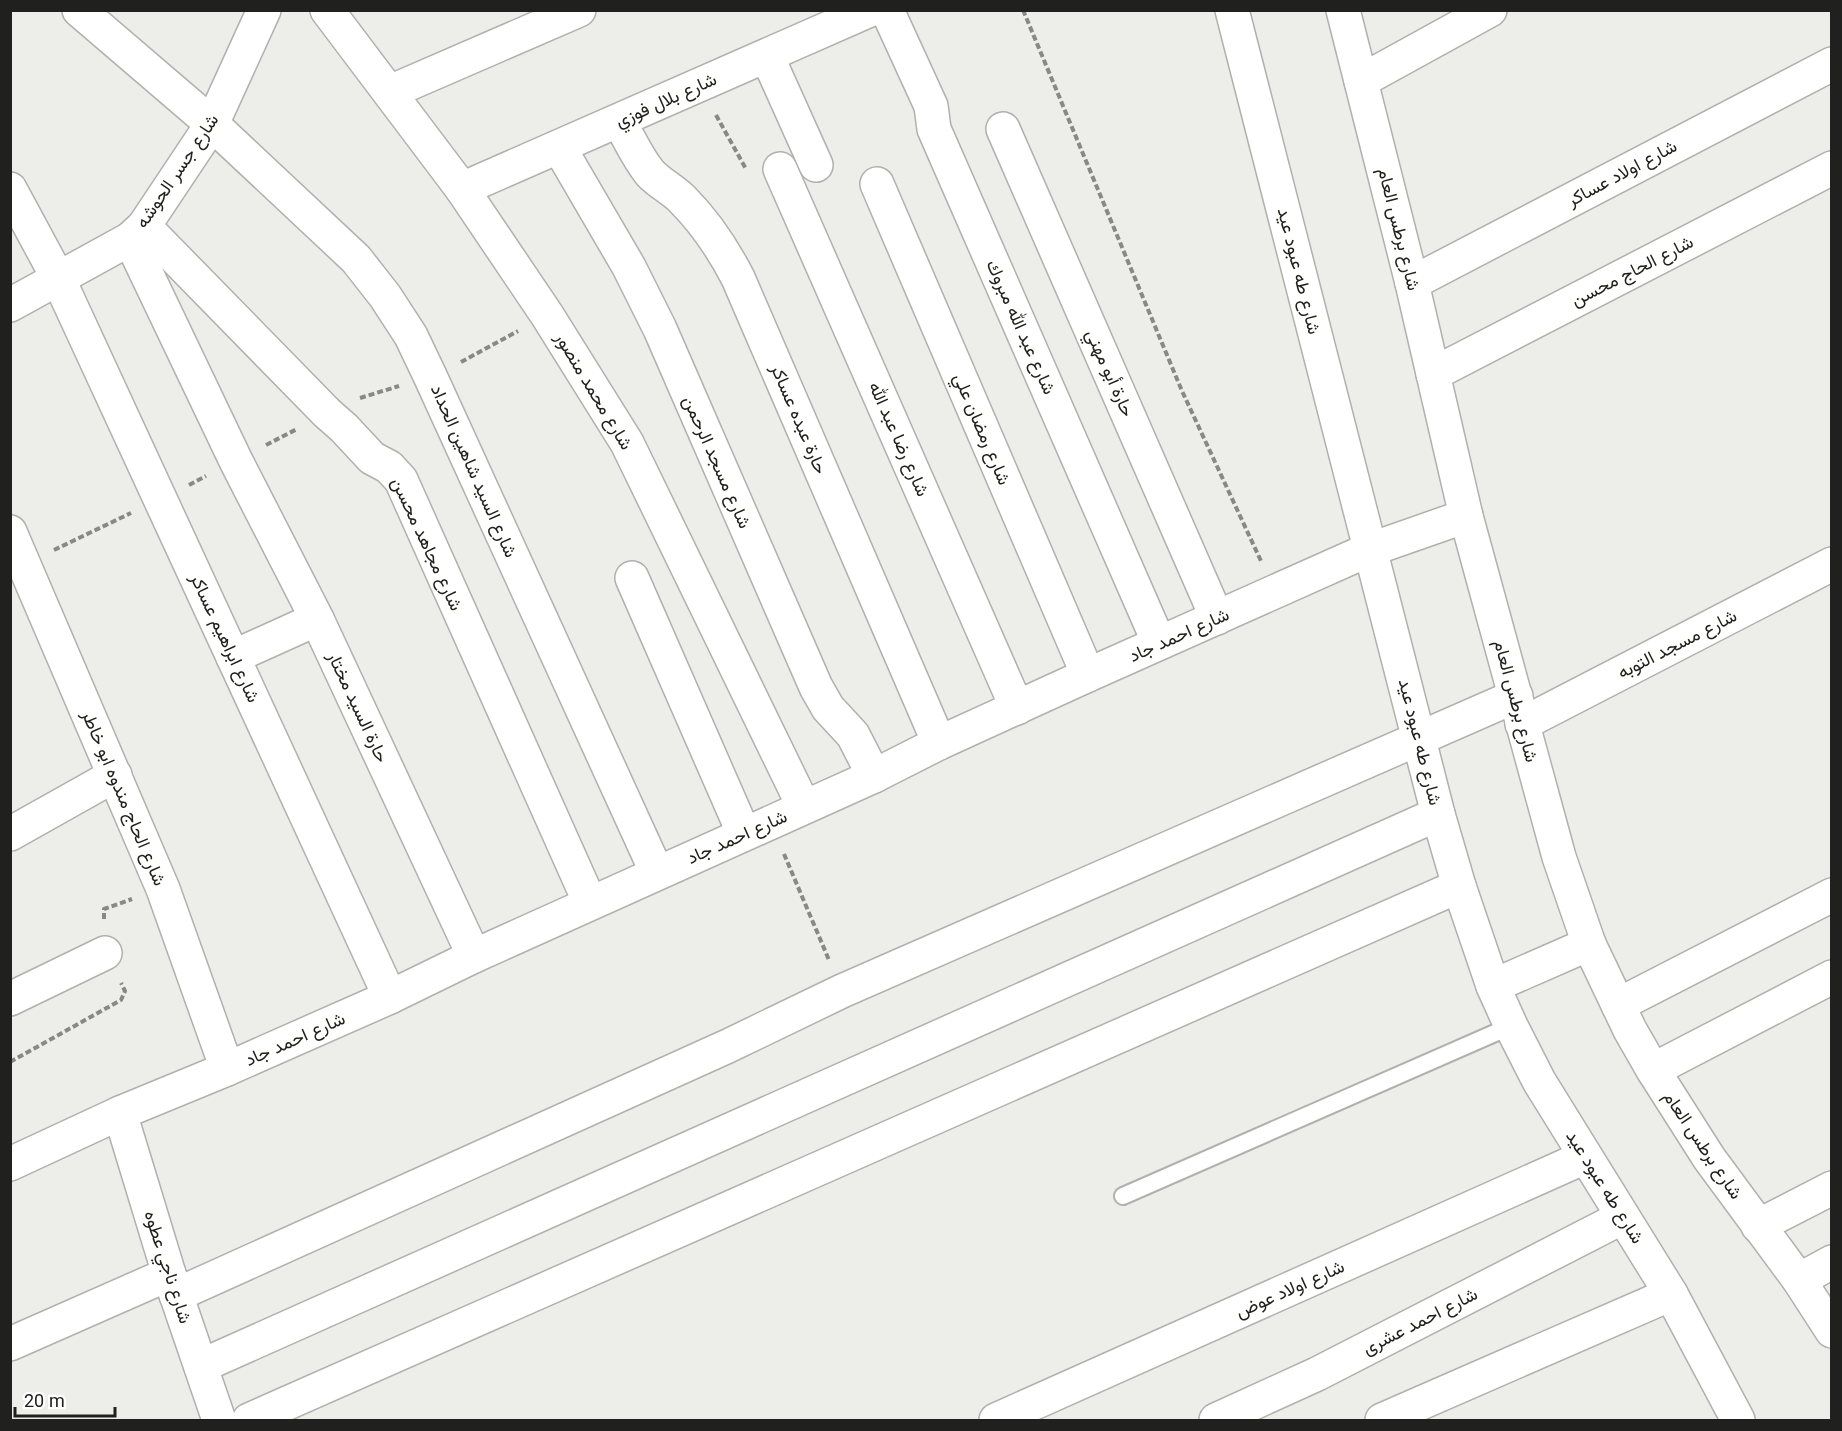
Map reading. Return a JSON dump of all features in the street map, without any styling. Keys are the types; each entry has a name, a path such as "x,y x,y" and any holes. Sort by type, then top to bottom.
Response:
{"street":[{"path":"79,10 212,124"},
{"name":"شارع جسر الحوشه","path":"10,305 59,280 137,232 212,124 264,10"},
{"name":"شارع محمد منصور","path":"327,10 462,189 548,315 627,444 804,807"},
{"path":"390,92 579,10"},
{"name":"شارع بلال فوزي","path":"462,189 870,10"},
{"name":"شارع عبد الله مبروك","path":"887,10 931,106 934,129 1159,643"},
{"name":"شارع طه عبود عيد","path":"1232,10 1438,814 1459,886 1493,986 1539,1081 1671,1294 1733,1419"},
{"name":"شارع برطس العام","path":"1343,10 1412,282 1466,516 1559,857 1588,944 1653,1070 1709,1158 1799,1280 1832,1331"},
{"path":"1361,81 1490,10"},
{"path":"767,56 816,165"},
{"name":"شارع اولاد عساكر","path":"1412,282 1832,64"},
{"name":"حارة عبده عساكر","path":"619,121 638,156 651,174 674,192 702,220 738,278 939,743"},
{"name":"شارع السيد شاهين الحداد","path":"212,124 356,259 385,296 411,336 657,873"},
{"name":"حارة أبو مهني","path":"1003,129 1216,618"},
{"name":"شارع مسجد الرحمن","path":"559,147 629,267 660,329 816,687 828,708 853,735 874,776"},
{"name":"شارع الحاج محسن","path":"1433,374 1832,168"},
{"name":"شارع رضا عبد الله","path":"780,170 1017,708"},
{"name":"شارع رمضان علي","path":"877,184 1088,675"},
{"name":"شارع ابراهيم عساكر","path":"10,189 59,280 390,997"},
{"name":"شارع مجاهد محسن","path":"137,232 344,428 372,458 389,467 401,480 590,903"},
{"name":"حارة السيد مختار","path":"137,232 236,461 317,619 474,956"},
{"name":"شارع احمد جاد","path":"10,1164 120,1113 227,1069 390,997 474,956 874,776 939,743 1159,643 1370,550 1466,516"},
{"name":"شارع الحاج مندوه ابو خاطر","path":"10,531 163,889 227,1069"},
{"name":"شارع مسجد التوبه","path":"10,1344 172,1284 728,1046 842,991 1419,740 1519,710 1832,564"},
{"path":"632,578 757,828"},
{"path":"233,657 317,619"},
{"path":"14,823 115,775"},
{"path":"201,1366 1438,814"},
{"path":"249,1420 1459,886"},
{"path":"1618,1005 1832,895"},
{"path":"1493,986 1588,944"},
{"path":"10,999 105,953"},
{"path":"1653,1070 1832,977"},
{"name":"شارع ناجي عطوه","path":"120,1113 172,1284 219,1420"},
{"name":"شارع اولاد عوض","path":"996,1420 1585,1157"},
{"path":"1758,1226 1832,1188"},
{"name":"شارع احمد عشرى","path":"1216,1420 1317,1374 1623,1217"},
{"path":"1799,1280 1832,1262"},
{"path":"1382,1420 1671,1294"}],"lane":[{"path":"1123,1196 1511,1026"}],"path":[{"path":"1023,10 1182,391 1275,592"},
{"path":"700,85 747,171 780,170"},
{"path":"26,564 236,461 327,413 365,396 432,378 548,315"},
{"path":"757,828 842,991"}]}
